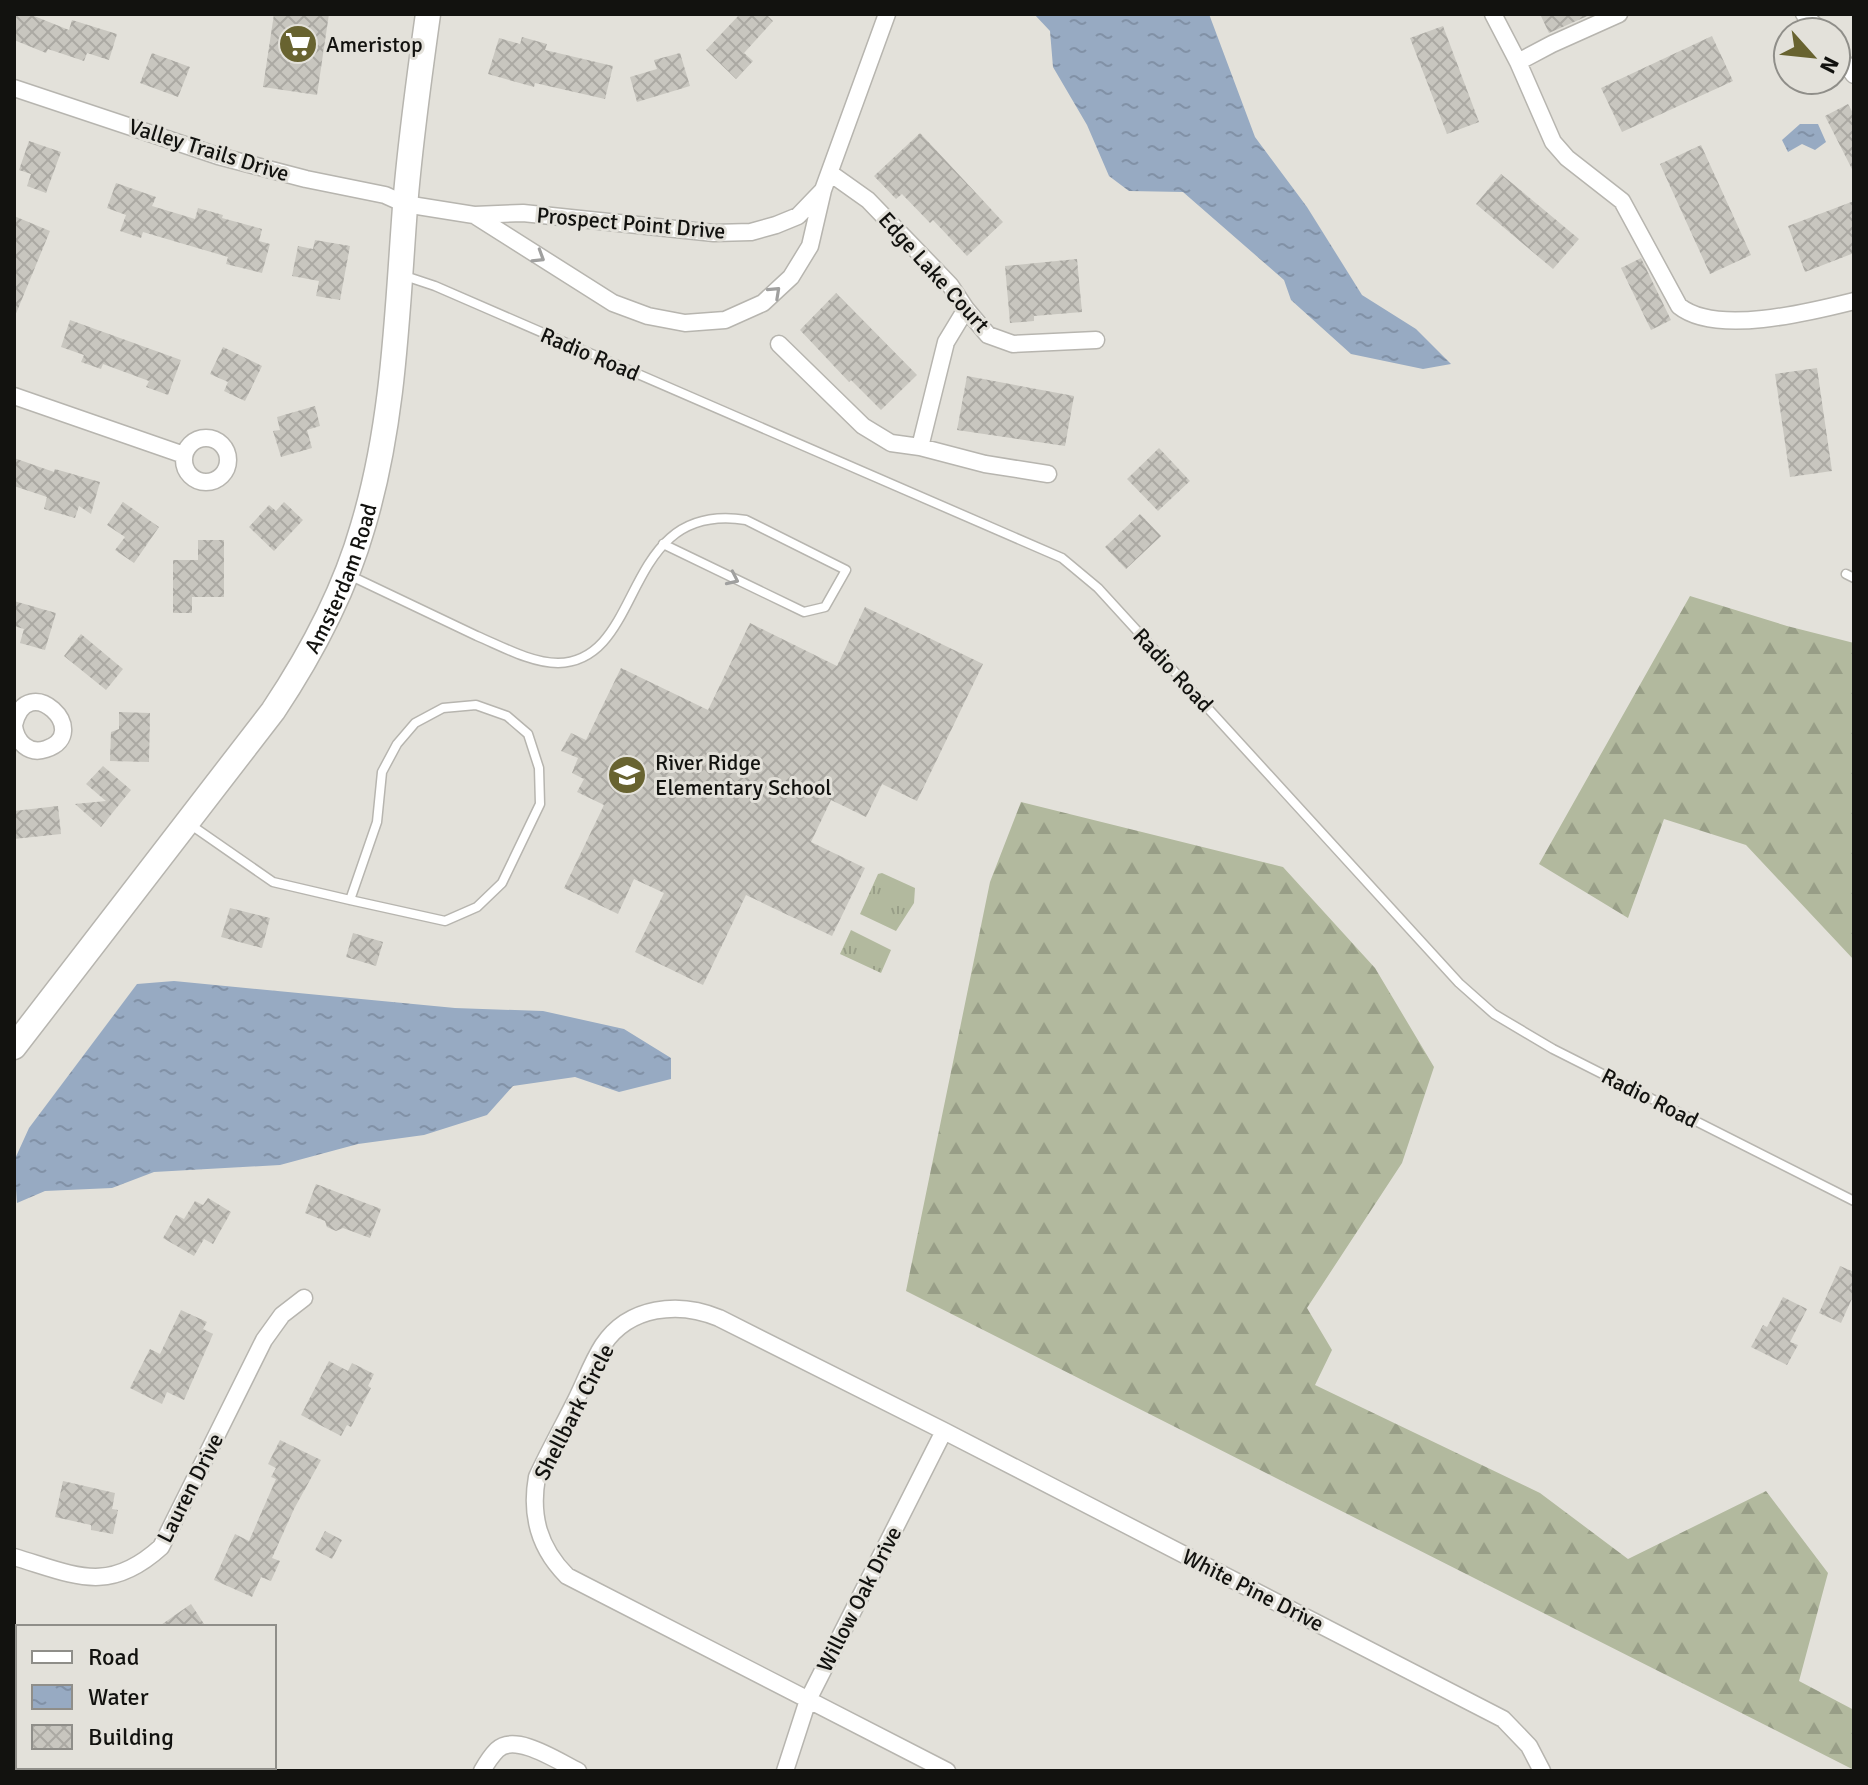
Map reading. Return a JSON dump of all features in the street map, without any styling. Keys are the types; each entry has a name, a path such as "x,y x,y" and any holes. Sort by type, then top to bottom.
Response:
{"main road":[{"name":"Amsterdam Road","path":"14,1047 273,711 300,671 346,574 363,529 385,437 411,128 428,14"}],"street":[{"name":"Prospect Point Drive","path":"474,215 613,303 648,316 685,323 725,320 763,303 791,277 810,246 823,190 887,14"},
{"path":"1493,14 1553,142 1567,158 1622,201 1679,306 1689,314 1749,320 1854,301"},
{"path":"1518,62 1619,14"},
{"name":"Valley Trails Drive","path":"14,88 218,156 385,195 405,204"},
{"name":"Edge Lake Court","path":"830,173 868,200 950,285 988,335 1013,344 1096,340"},
{"name":"Prospect Point Drive","path":"405,204 474,215 523,213 714,233 751,232 798,216 823,190"},
{"path":"920,447 946,342 966,309"},
{"path":"779,344 863,426 891,443 1048,474"},
{"path":"14,396 184,455"},
{"path":"42,703 56,710 62,725 58,740 46,749 31,750 14,734 14,726 20,711 26,706 42,703"},
{"name":"Lauren Drive","path":"14,1557 81,1577 104,1578 143,1564 161,1547 264,1340 282,1315 304,1298"},
{"name":"Shellbark Circle","path":"944,1431 719,1318 702,1311 666,1307 648,1311 616,1331 604,1344 537,1477 534,1495 537,1529 553,1563 567,1576 947,1771"},
{"name":"Willow Oak Drive","path":"785,1771 808,1700 944,1431"},
{"name":"White Pine Drive","path":"944,1431 1503,1719 1529,1746 1542,1771"},
{"path":"482,1771 498,1748 511,1743 529,1747 578,1771"}],"lane":[{"name":"Radio Road","path":"400,279 411,278 435,286 1062,558 1098,588 1459,983 1494,1014 1553,1049 1854,1201"},
{"path":"346,574 503,647 557,663 588,653 602,642 618,621 648,560 663,544 696,522 728,517 763,526 846,570 825,607 804,612 663,544"},
{"path":"187,822 273,882 350,900 445,921 477,907 502,883 540,804 539,768 528,734 507,716 476,705 443,708 415,723 397,744 382,772 377,822 350,900"}],"green space":[{"path":"1690,596 1854,643 1854,960 1746,845 1664,819 1628,918 1539,864"},
{"path":"1021,802 1283,867 1375,968 1434,1067 1402,1163 1307,1308 1332,1350 1315,1385 1540,1493 1628,1559 1766,1491 1828,1573 1799,1681 1854,1710 1854,1770 906,1291 990,882"},
{"path":"878,874 915,888 914,903 896,931 860,914"},
{"path":"851,930 891,950 881,973 840,954"}],"water":[{"path":"1034,14 1209,14 1255,137 1307,207 1362,295 1416,329 1451,364 1423,369 1351,354 1291,300 1284,280 1183,192 1129,191 1109,176 1087,125 1053,67 1050,31"},
{"path":"1800,124 1818,124 1826,142 1815,150 1802,144 1788,152 1782,140"},
{"path":"174,981 455,1008 543,1011 624,1029 671,1058 671,1079 619,1092 575,1077 513,1086 487,1115 424,1135 358,1144 280,1165 154,1172 112,1188 45,1191 17,1203 14,1161 29,1128 137,984"}],"building":[{"path":"14,14 29,14 69,30 72,20 117,34 109,60 87,53 84,61 48,49 46,53 14,40"},
{"path":"274,14 329,14 317,95 263,87"},
{"path":"740,14 766,14 773,21 744,53 753,61 736,79 706,50"},
{"path":"1540,14 1592,14 1549,33"},
{"path":"1443,26 1479,122 1447,134 1410,38"},
{"path":"1712,36 1733,81 1622,132 1601,88"},
{"path":"522,37 547,44 545,50 613,66 605,99 535,83 534,87 488,74 499,38 520,44"},
{"path":"152,53 190,67 178,97 140,83"},
{"path":"680,53 690,86 637,102 630,77 657,69 654,60"},
{"path":"1848,104 1854,115 1854,173 1825,116"},
{"path":"920,133 1003,222 967,256 933,220 930,223 902,194 896,199 874,176"},
{"path":"29,141 61,152 46,193 27,186 31,174 19,170"},
{"path":"1701,145 1751,255 1710,274 1660,164"},
{"path":"1501,174 1579,239 1553,269 1476,204"},
{"path":"116,183 156,197 152,206 195,219 198,208 262,229 259,241 270,244 262,273 226,264 228,257 143,232 141,238 120,231 126,215 107,208"},
{"path":"1854,201 1854,253 1805,272 1788,226"},
{"path":"14,216 50,231 15,316 14,316"},
{"path":"315,240 350,246 340,300 316,296 319,281 292,276 298,246 313,249"},
{"path":"1641,258 1671,320 1651,330 1621,268"},
{"path":"1077,259 1082,312 1034,316 1034,321 1010,323 1005,266"},
{"path":"836,293 917,375 881,410 851,380 849,382 800,330"},
{"path":"70,320 181,360 168,395 146,387 149,381 103,364 101,369 81,362 84,355 61,347"},
{"path":"223,347 262,366 245,401 224,391 228,382 210,374"},
{"path":"1817,368 1832,471 1790,477 1775,374"},
{"path":"967,376 1074,396 1065,446 957,430"},
{"path":"315,406 320,426 307,430 312,448 281,457 273,431 280,430 277,417"},
{"path":"1159,448 1190,481 1158,511 1127,479"},
{"path":"14,458 54,472 55,469 100,482 91,514 79,506 75,518 44,509 47,497 14,486"},
{"path":"123,502 159,527 134,563 115,550 125,537 107,525"},
{"path":"284,502 303,520 274,551 249,527 269,505 276,511"},
{"path":"1140,514 1161,536 1126,569 1105,547"},
{"path":"198,540 224,540 224,597 192,597 192,613 173,613 173,560 198,560"},
{"path":"14,601 56,613 45,650 20,643 24,629 14,626"},
{"name":"River Ridge Elementary School","path":"865,607 983,664 917,801 882,784 866,817 831,800 811,842 865,868 832,936 746,895 703,985 635,952 664,893 634,879 618,914 564,888 604,805 577,792 584,779 572,773 578,758 561,751 571,733 586,740 621,668 708,710 750,623 837,666"},
{"path":"81,634 123,669 106,690 64,656"},
{"path":"119,712 150,713 149,762 110,761 111,732 119,729"},
{"path":"103,766 131,790 101,827 75,804 106,801 86,784"},
{"path":"58,806 61,834 14,839 14,811"},
{"path":"230,908 270,918 262,948 221,937"},
{"path":"353,933 383,942 376,966 346,957"},
{"path":"316,1184 381,1209 370,1238 343,1228 336,1231 327,1227 325,1221 305,1213"},
{"path":"208,1198 231,1212 213,1244 204,1239 194,1256 163,1238 176,1215 184,1219 195,1201 203,1205"},
{"path":"1840,1266 1854,1272 1854,1294 1841,1323 1819,1313"},
{"path":"1783,1297 1807,1309 1790,1342 1798,1345 1787,1365 1751,1347 1763,1325 1767,1327"},
{"path":"181,1310 207,1322 203,1329 213,1334 184,1400 167,1392 162,1404 130,1388 150,1349 160,1354"},
{"path":"329,1361 348,1371 352,1363 374,1374 368,1386 371,1388 351,1427 347,1425 341,1436 301,1415"},
{"path":"280,1440 321,1460 272,1558 280,1561 271,1581 261,1577 252,1597 214,1580 235,1534 249,1541 276,1479 271,1477 276,1468 268,1464"},
{"path":"63,1481 115,1493 112,1509 118,1510 113,1534 91,1530 91,1525 55,1517"},
{"path":"325,1531 342,1540 332,1559 315,1550"},
{"path":"191,1604 205,1625 161,1625"}],"place":[{"name":"Ameristop","path":"298,44"},
{"name":"River Ridge Elementary School","path":"627,775"}]}
